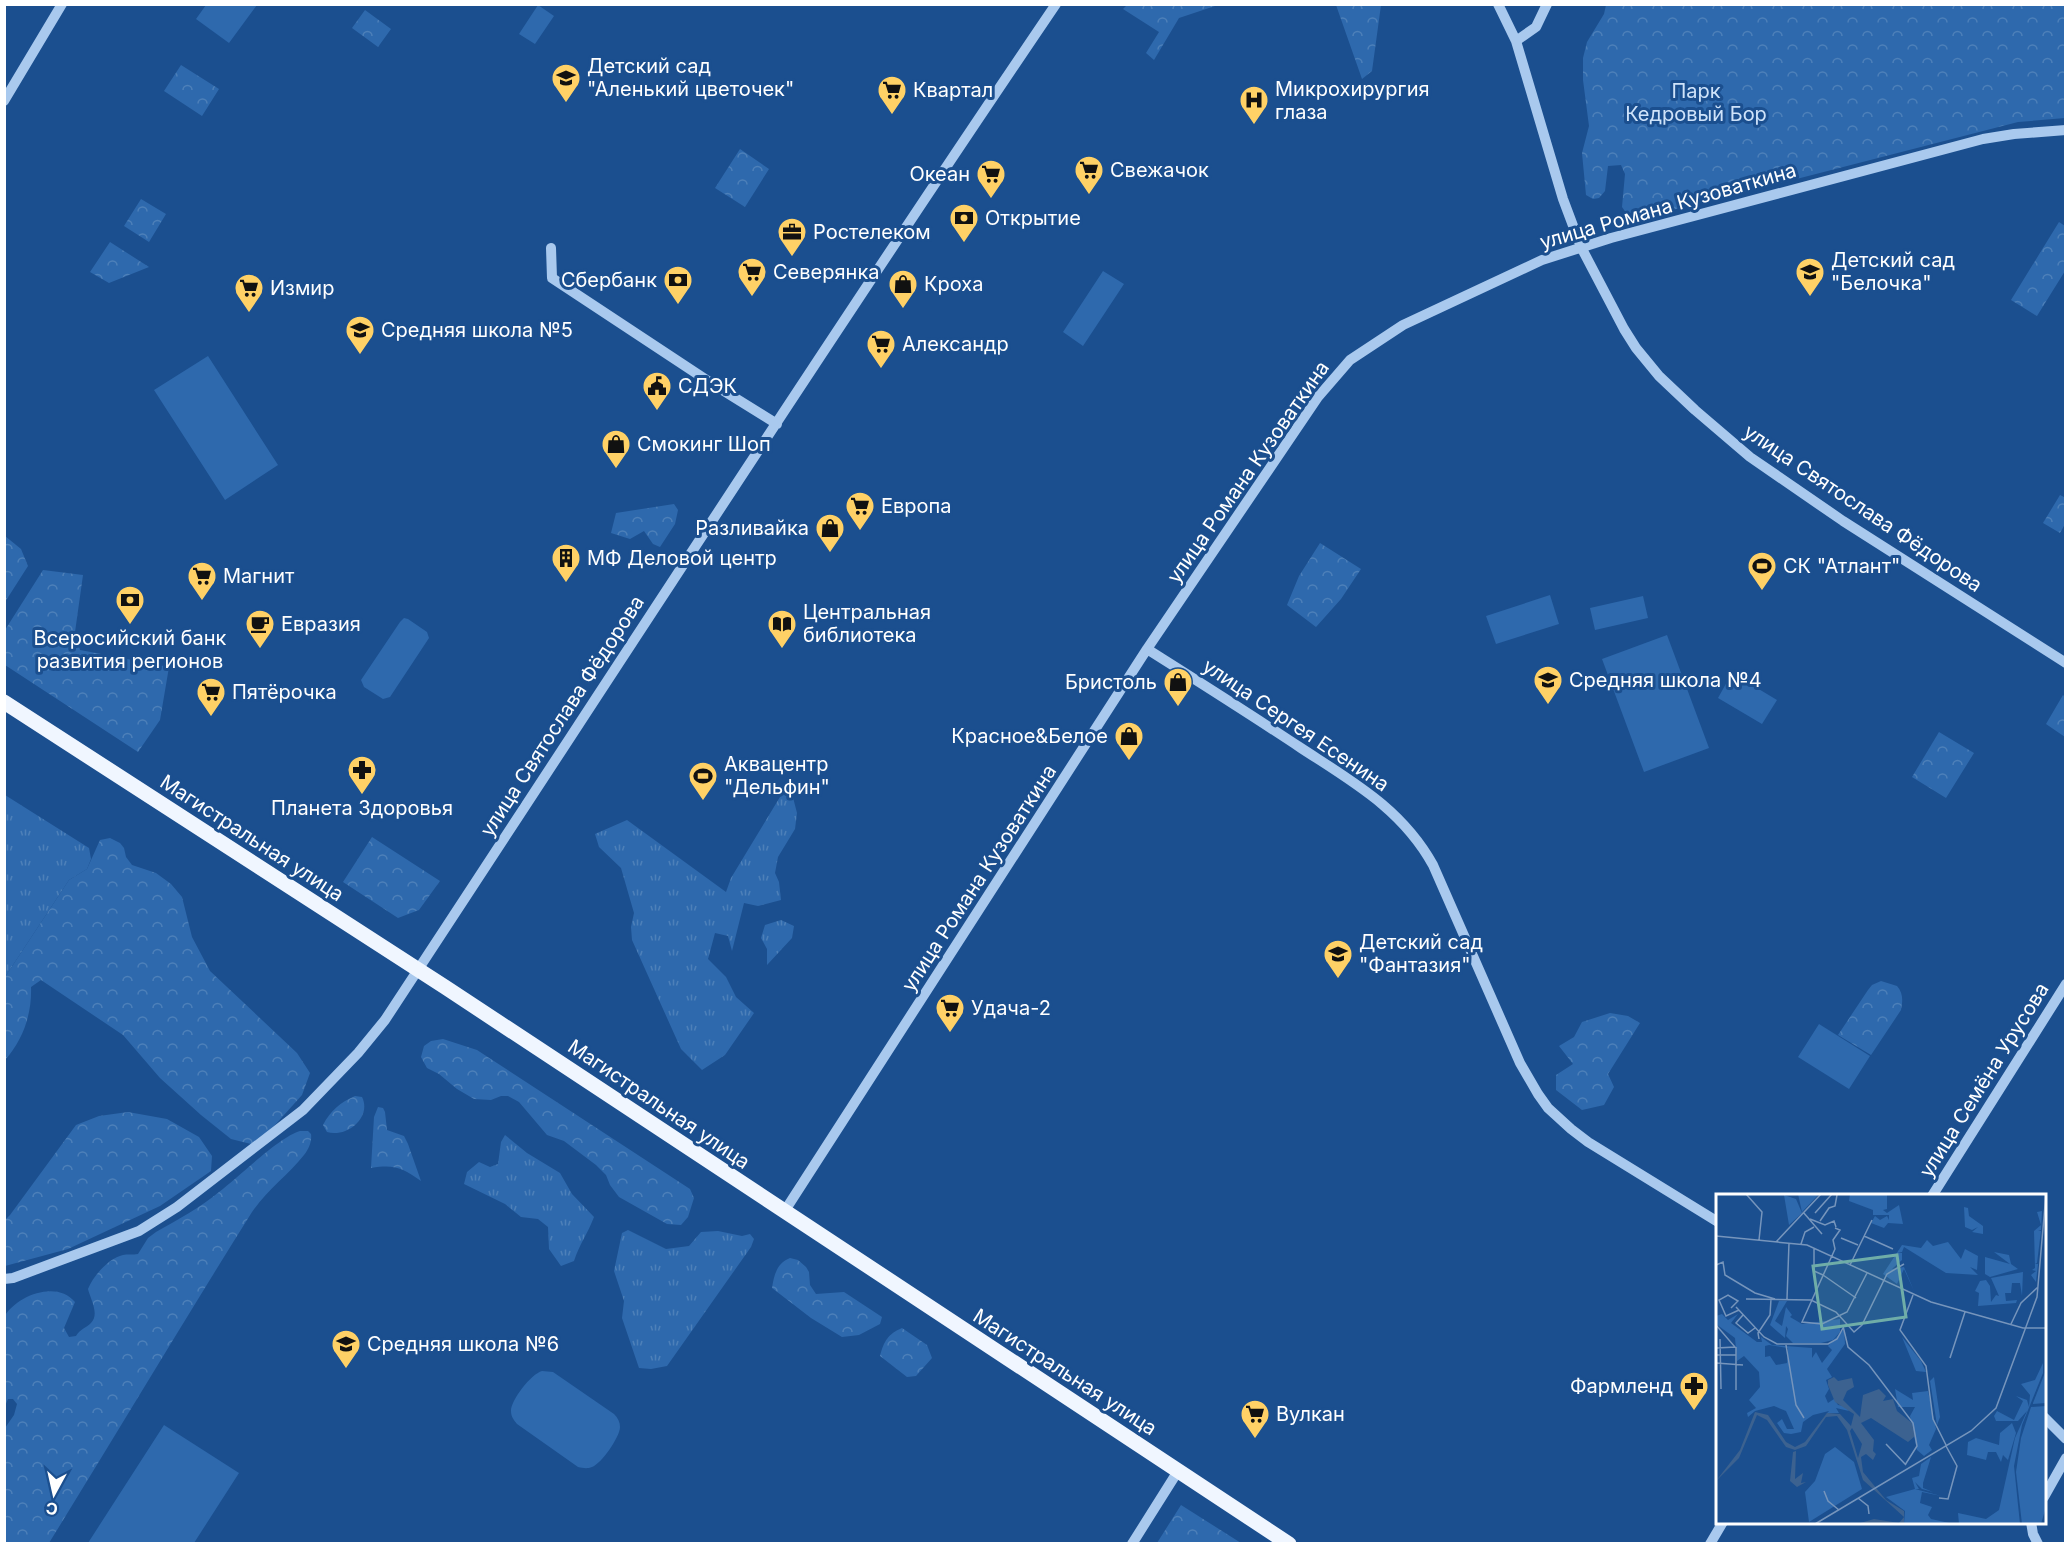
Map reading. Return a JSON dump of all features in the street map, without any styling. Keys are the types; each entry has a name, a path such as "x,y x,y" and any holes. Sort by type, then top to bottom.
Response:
{"main road":[{"name":"Магистральная улица","path":"4,702 418,970 1289,1544"}],"street":[{"path":"4,101 62,4"},
{"name":"улица Святослава Фёдорова","path":"4,1279 13,1278 139,1231 177,1208 303,1110 358,1053 385,1020 963,141 1056,4"},
{"name":"улица Святослава Фёдорова","path":"1498,4 1516,41 1563,199 1581,247 1636,348 1659,376 1750,457 1843,521 2066,663"},
{"path":"1540,4 1543,16"},
{"path":"1516,41 1536,27 1547,4"},
{"name":"улица Романа Кузоваткина","path":"784,1212 1147,649 1318,397 1350,360 1382,337 1425,312 1533,263 1581,247 1983,139 2066,130"},
{"path":"551,248 552,278 777,424"},
{"name":"улица Сергея Есенина","path":"1147,649 1357,784 1400,820 1414,835 1433,865 1520,1063 1548,1108 1588,1142 1716,1221"},
{"name":"улица Семёна Урусова","path":"1933,1194 2066,984"},
{"path":"2046,1420 2066,1439"},
{"path":"2046,1493 2066,1458"},
{"path":"1132,1544 1178,1471"},
{"path":"1710,1544 1722,1524"},
{"path":"2031,1524 2038,1544"}],"green space":[{"path":"206,5 257,5 229,43 196,19"},
{"path":"538,5 554,16 535,44 519,34"},
{"path":"1127,5 1218,5 1179,18 1154,60 1146,53 1159,32 1123,9"},
{"path":"1336,5 1381,5 1372,71 1362,79"},
{"name":"Парк Кедровый Бор","path":"1606,5 2065,5 2065,118 2018,122 1734,195 1647,216 1629,217 1622,207 1625,174 1621,165 1608,166 1605,191 1599,198 1593,199 1586,195 1582,153 1589,126 1583,80 1583,58 1587,42 1604,14"},
{"path":"365,10 391,29 378,47 352,28"},
{"path":"181,65 219,89 202,116 164,91"},
{"path":"740,149 769,169 745,207 715,188"},
{"path":"141,199 166,214 149,242 124,226"},
{"path":"2059,222 2065,226 2065,271 2037,316 2011,300"},
{"path":"110,242 149,267 109,283 90,272"},
{"path":"1103,271 1124,284 1083,346 1063,332"},
{"path":"208,356 278,465 225,500 154,390"},
{"path":"2060,495 2066,498 2065,524 2060,533 2043,523"},
{"path":"674,504 678,510 675,524 660,547 653,544 644,531 630,539 611,533 616,513"},
{"path":"5,536 21,549 28,566 5,602"},
{"path":"1320,543 1361,569 1341,599 1316,627 1287,605 1299,576"},
{"path":"43,570 83,575 75,632 80,650 169,667 160,720 138,752 5,665 5,630"},
{"path":"1550,595 1559,624 1496,644 1486,616"},
{"path":"1643,596 1648,618 1595,630 1590,608"},
{"path":"404,618 427,632 429,638 390,697 383,699 364,687 361,680"},
{"path":"1667,635 1709,748 1644,772 1602,659"},
{"path":"1732,673 1777,700 1762,724 1718,698"},
{"path":"2063,695 2065,697 2065,737 2046,724"},
{"path":"1939,732 1974,753 1946,798 1912,777"},
{"path":"789,782 797,813 795,829 778,857 775,873 779,882 781,900 758,906 744,903 732,951 728,936 715,933 708,959 726,977 736,997 754,1013 725,1055 702,1070 681,1049 632,940 631,927 634,913 621,868 599,847 595,834 627,820 726,892 731,878"},
{"path":"5,795 89,848 91,859 87,869 69,880 5,977"},
{"path":"372,837 440,881 419,910 398,918 343,882"},
{"path":"110,838 120,843 132,865 156,873 171,884 182,897 192,937 210,971 297,1053 310,1073 302,1095 266,1135 251,1144 231,1139 160,1078 123,1035 41,980 31,987 30,1007 25,1026 17,1044 5,1060 5,977 69,880 87,869 100,840"},
{"path":"781,920 794,926 792,938 767,965 767,949 761,938 765,925"},
{"path":"1881,981 1897,986 1901,994 1902,1006 1871,1055 1838,1035 1868,990 1872,985"},
{"path":"1610,1013 1628,1016 1640,1023 1608,1074 1614,1087 1604,1105 1582,1110 1556,1090 1556,1075 1573,1064 1559,1046 1574,1037 1582,1022"},
{"path":"1819,1024 1870,1056 1849,1089 1798,1057"},
{"path":"443,1039 477,1050 690,1189 694,1198 688,1217 681,1225 667,1224 619,1197 606,1175 596,1165 564,1141 547,1135 519,1102 508,1096 491,1100 474,1099 427,1068 421,1057 424,1046 431,1041"},
{"path":"355,1096 362,1097 364,1104 361,1118 350,1129 335,1133 327,1132 323,1125 329,1115 341,1104"},
{"path":"378,1107 383,1108 385,1112 387,1130 404,1136 421,1181 398,1168 371,1168 374,1117"},
{"path":"128,1112 167,1119 199,1137 212,1156 211,1171 160,1206 68,1249 5,1266 5,1220 76,1125 99,1116"},
{"path":"300,1131 308,1131 311,1134 311,1142 307,1150 252,1212 49,1543 5,1543 5,1428 14,1415 17,1404 13,1399 8,1399 5,1406 4,1317 18,1302 27,1297 48,1291 58,1292 67,1295 75,1302 64,1328 69,1337 76,1336 94,1319 94,1306 88,1289 107,1264 123,1255 138,1254 148,1238 204,1203 270,1149"},
{"path":"505,1135 527,1153 560,1173 572,1194 594,1217 574,1261 561,1266 549,1249 548,1227 538,1219 521,1217 505,1204 464,1184 467,1172 479,1162 490,1167 498,1164 501,1142"},
{"path":"628,1230 666,1249 689,1246 701,1232 718,1231 742,1236 750,1234 754,1239 751,1247 667,1366 651,1369 639,1368 622,1318 624,1301 614,1271 622,1233"},
{"path":"790,1258 798,1260 806,1267 809,1272 810,1285 816,1294 844,1292 882,1317 880,1324 859,1335 842,1337 811,1318 772,1288 777,1270"},
{"path":"902,1328 927,1345 932,1358 916,1376 907,1377 880,1356 887,1339"},
{"path":"542,1371 553,1372 614,1414 618,1420 619,1431 614,1443 596,1465 587,1468 578,1467 517,1424 513,1418 512,1406 518,1394 527,1382"},
{"path":"164,1425 239,1473 194,1543 88,1543"},
{"path":"1181,1505 1241,1543 1157,1543"}],"place":[{"name":"Детский сад \"Аленький цветочек\"","path":"566,104"},
{"name":"Квартал","path":"892,116"},
{"name":"Микрохирургия глаза","path":"1254,126"},
{"name":"Свежачок","path":"1089,196"},
{"name":"Океан","path":"991,200"},
{"name":"Открытие","path":"964,244"},
{"name":"Ростелеком","path":"792,258"},
{"name":"Северянка","path":"752,298"},
{"name":"Детский сад \"Белочка\"","path":"1810,298"},
{"name":"Сбербанк","path":"678,306"},
{"name":"Кроха","path":"903,310"},
{"name":"Измир","path":"249,314"},
{"name":"Средняя школа №5","path":"360,356"},
{"name":"Александр","path":"881,370"},
{"name":"СДЭК","path":"657,412"},
{"name":"Смокинг Шоп","path":"616,470"},
{"name":"Европа","path":"860,532"},
{"name":"Разливайка","path":"830,554"},
{"name":"МФ Деловой центр","path":"566,584"},
{"name":"СК \"Атлант\"","path":"1762,592"},
{"name":"Магнит","path":"202,602"},
{"name":"Всеросийский банк развития регионов","path":"130,626"},
{"name":"Евразия","path":"260,650"},
{"name":"Центральная библиотека","path":"782,650"},
{"name":"Средняя школа №4","path":"1548,706"},
{"name":"Бристоль","path":"1178,708"},
{"name":"Пятёрочка","path":"211,718"},
{"name":"Красное&Белое","path":"1129,762"},
{"name":"Планета Здоровья","path":"362,796"},
{"name":"Аквацентр \"Дельфин\"","path":"703,802"},
{"name":"Детский сад \"Фантазия\"","path":"1338,980"},
{"name":"Удача-2","path":"950,1034"},
{"name":"Средняя школа №6","path":"346,1370"},
{"name":"Фармленд","path":"1694,1412"},
{"name":"Вулкан","path":"1255,1440"}]}
